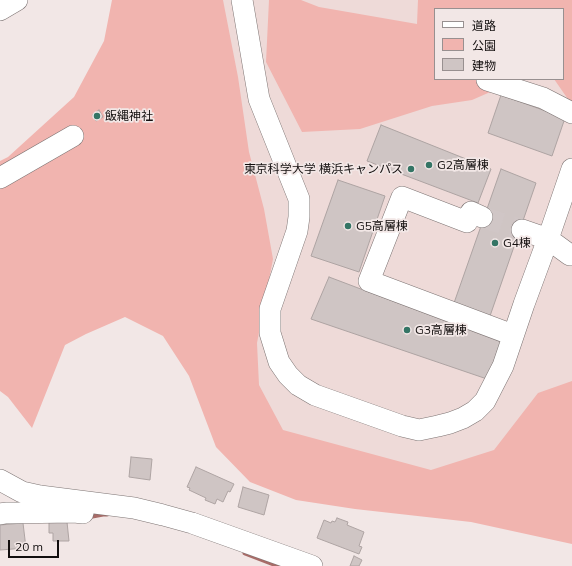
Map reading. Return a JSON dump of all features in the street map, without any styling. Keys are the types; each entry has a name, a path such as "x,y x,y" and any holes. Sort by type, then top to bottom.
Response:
{"street":[{"path":"0,10 17,0"},
{"path":"242,0 259,99 300,199 297,231 270,309 270,333 278,362 298,385 315,395 402,426 419,430 450,423 475,411 485,400 503,366 572,169"},
{"path":"487,80 543,98 572,113"},
{"path":"0,178 73,136"},
{"path":"482,217 471,212 467,222 402,197 369,281 513,335"},
{"path":"522,230 548,240 572,255"},
{"path":"0,480 22,492 40,496 134,508 163,515 192,523 312,566"},
{"path":"0,514 74,512 87,514 93,502"}],"shaded area":[{"name":"東京科学大学 横浜キャンパス","path":"216,0 572,0 572,460 431,488 278,433 258,395"}],"green space":[{"path":"112,0 223,0 238,77 249,152 264,209 273,259 257,343 259,385 283,430 431,470 494,450 538,393 572,381 572,544 471,522 355,509 296,500 250,482 216,447 189,376 163,336 125,317 65,345 32,428 8,397 0,391 0,161 8,157 74,97 104,41"},
{"path":"269,0 301,0 319,7 417,24 418,0 572,0 572,105 555,80 564,80 564,8 434,8 434,80 518,80 472,100 432,106 360,129 302,132 266,62"}],"building":[{"path":"501,95 565,118 552,156 488,133"},
{"name":"飯縄神社","path":"99,110 103,117 96,121 92,115"},
{"name":"G2高層棟","path":"381,125 491,169 478,203 367,161"},
{"name":"G4棟","path":"501,169 536,183 490,316 454,303"},
{"name":"G5高層棟","path":"338,180 385,196 359,272 311,256"},
{"name":"G3高層棟","path":"329,277 501,342 487,379 311,319"},
{"path":"131,457 152,459 150,480 129,477"},
{"path":"196,467 234,484 230,492 228,491 223,502 217,499 215,504 205,500 206,498 189,490 190,488 187,487"},
{"path":"243,487 269,495 264,515 238,507"},
{"path":"337,518 348,522 347,525 364,532 359,546 362,547 359,554 317,538 324,520 331,523 332,521 335,522"},
{"path":"49,522 67,522 69,541 53,541 53,533 49,533"},
{"path":"23,523 26,548 0,550 0,525"},
{"path":"354,556 362,560 359,566 350,566"}],"waterway":[{"path":"87,517 107,514"},
{"path":"245,553 279,566"}],"tunnel":[{"path":"482,217 522,230"}],"place":[{"name":"飯縄神社","path":"97,116"},
{"name":"G2高層棟","path":"429,165"},
{"name":"東京科学大学 横浜キャンパス","path":"411,169"},
{"name":"G5高層棟","path":"348,226"},
{"name":"G4棟","path":"495,243"},
{"name":"G3高層棟","path":"407,330"}]}
